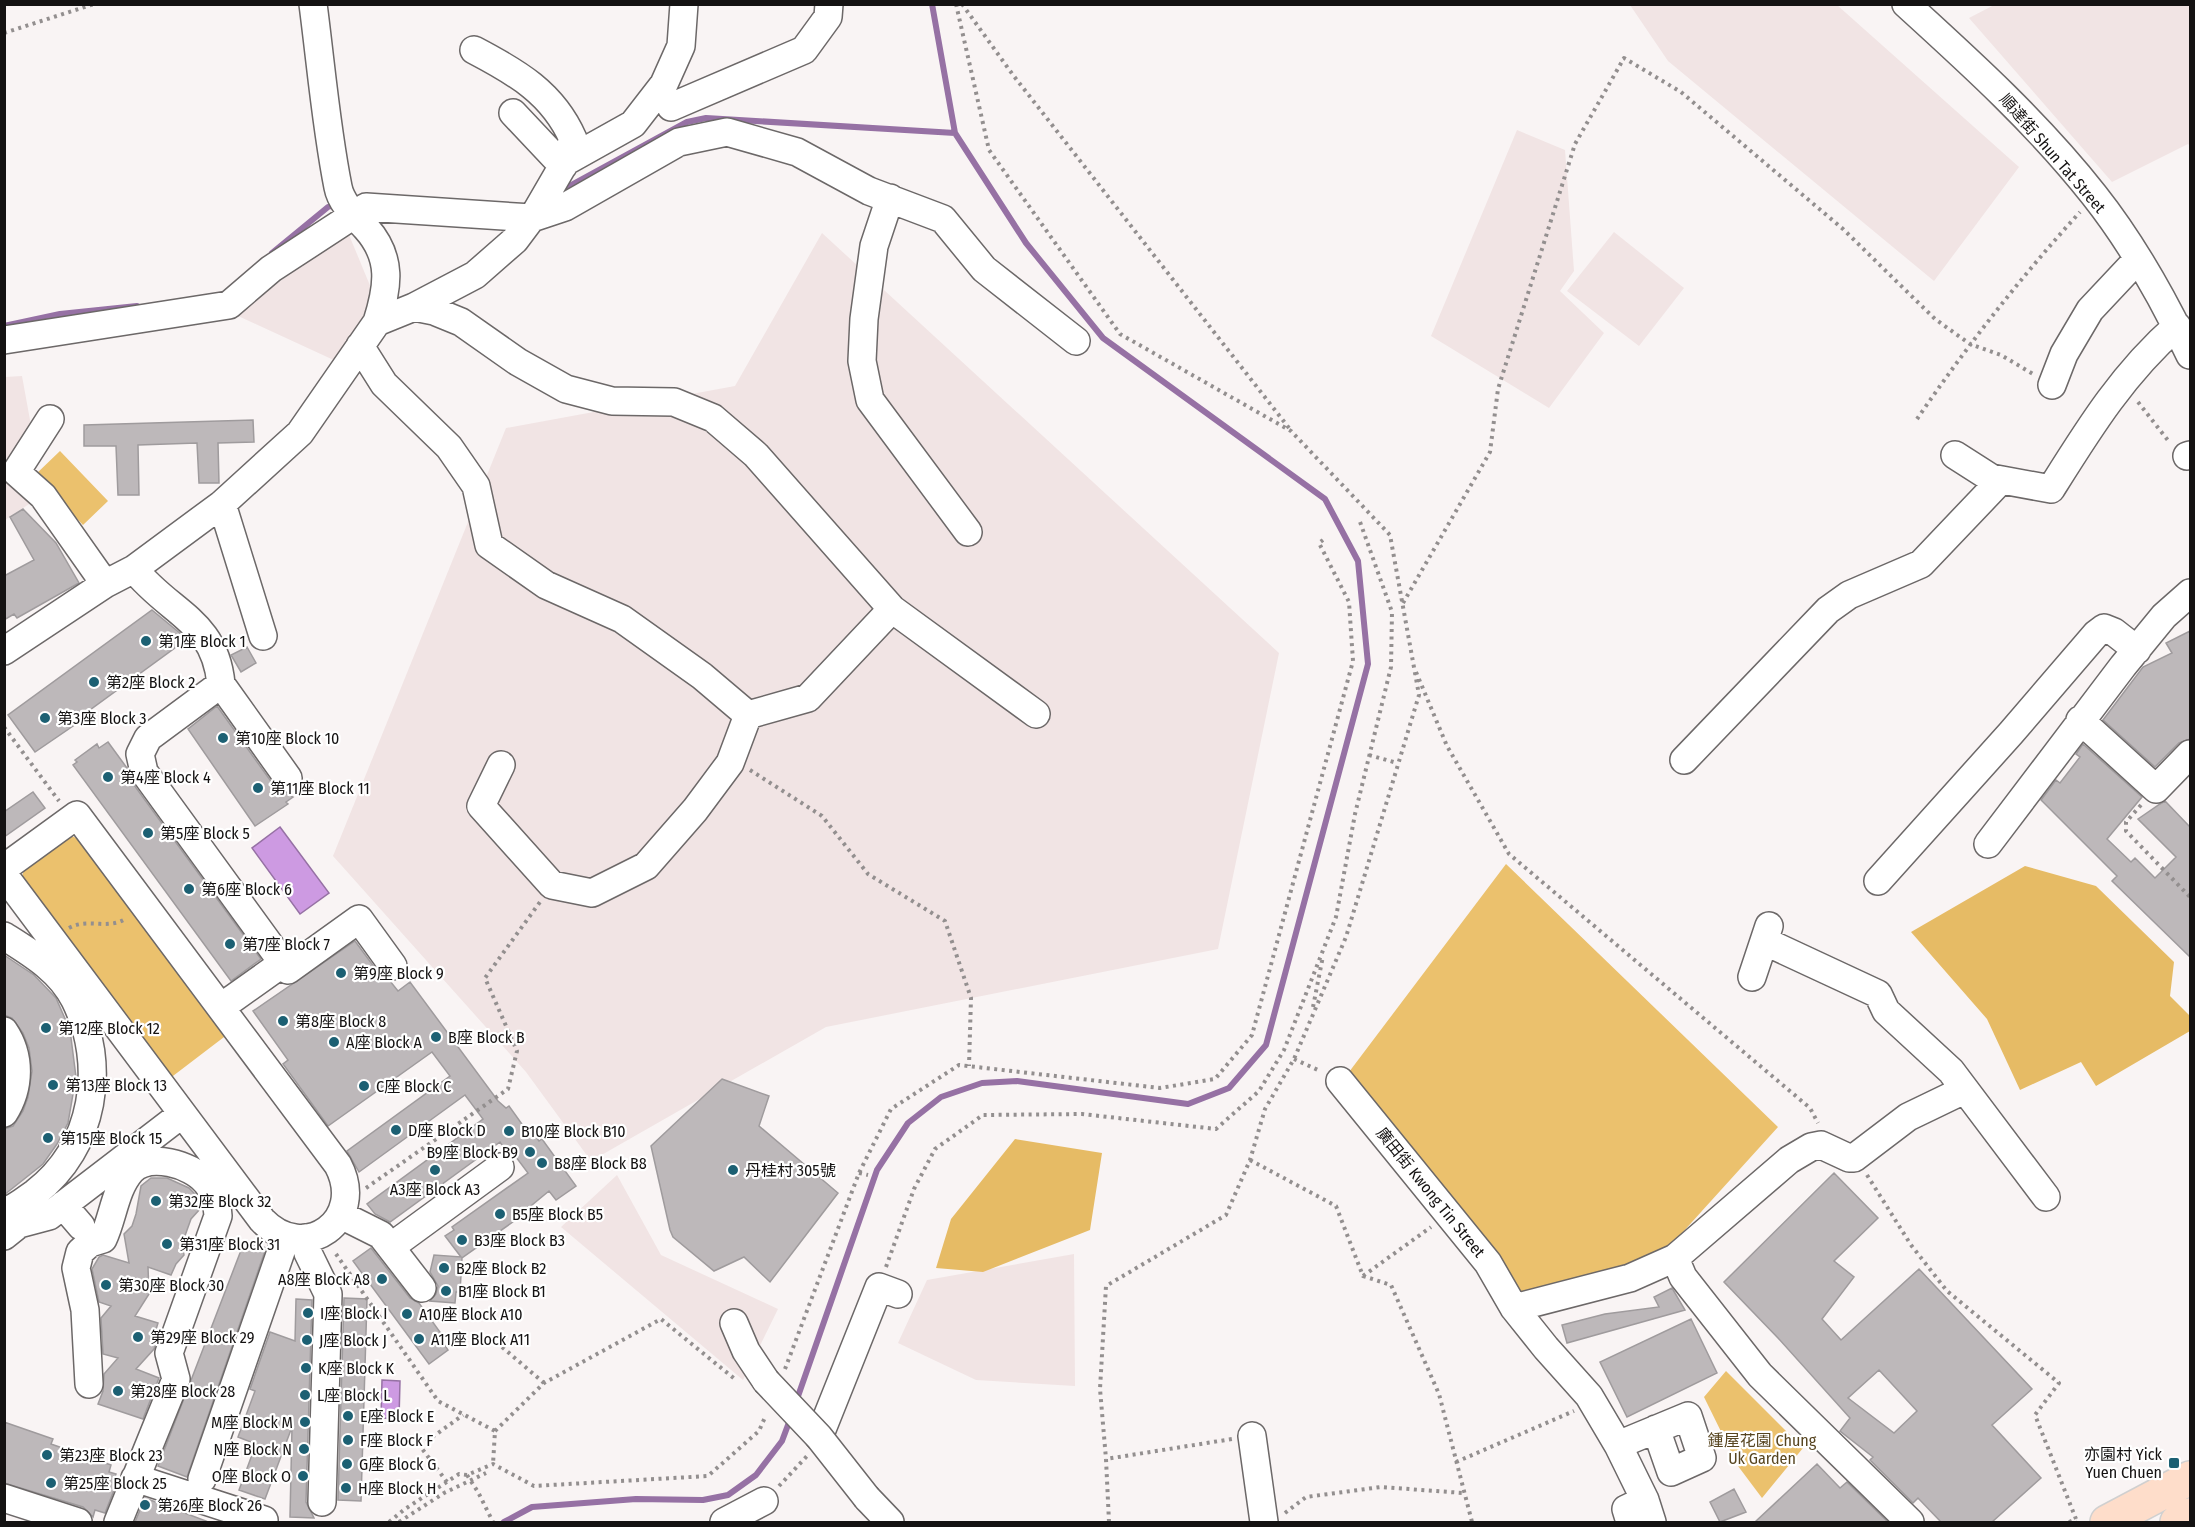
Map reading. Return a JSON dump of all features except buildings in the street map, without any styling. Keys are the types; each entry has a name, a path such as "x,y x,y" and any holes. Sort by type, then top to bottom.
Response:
{"main road":[{"path":"2092,1521 2190,1478"},
{"path":"2177,1522 2190,1515"}],"street":[{"path":"4,651 105,584 134,569 222,504 300,433 377,322 386,291 385,261 367,229 354,217 338,190 313,4"},
{"path":"564,164 633,124 664,84 681,46 684,4"},
{"path":"671,107 804,50 828,17 829,4"},
{"name":"順達街 Shun Tat Street","path":"1906,4 1968,60 2035,127 2095,196 2137,260 2176,326 2190,355"},
{"path":"377,322 414,307 474,275 515,240 534,215 564,164 573,139 564,118 522,76 474,50"},
{"path":"513,112 564,164"},
{"path":"4,340 229,305 271,269 354,217 366,207 534,215 566,207 679,142 727,132 797,152 869,191 943,219 984,269 1076,341"},
{"path":"890,198 874,246 864,319 862,361 870,400 968,532"},
{"path":"2052,385 2064,354 2090,310 2137,260"},
{"path":"414,307 434,311 461,322 518,362 566,389 612,401 674,402 713,418 756,455 892,609 1035,714"},
{"path":"1955,455 1991,478 2051,489 2100,410 2149,350 2176,326"},
{"path":"360,346 384,384 449,447 476,486 489,545 546,585 622,619 702,676 748,715"},
{"path":"50,419 16,472 43,496 105,584"},
{"path":"1684,760 1828,610 1849,595 1921,564 2001,480"},
{"path":"222,504 262,636"},
{"path":"134,569 150,589 197,625 210,643 219,663 221,684 288,778"},
{"path":"1988,844 2080,720 2164,616 2190,593"},
{"path":"748,715 808,698 892,609"},
{"path":"1878,881 2011,734 2096,634 2104,628 2137,650"},
{"path":"221,684 148,738 140,754 144,772 288,970 359,919 393,966"},
{"path":"501,765 481,806 552,885 592,893 646,866 695,810 730,763 748,715"},
{"path":"2080,720 2156,789 2190,754"},
{"path":"4,868 76,819 93,813 272,1059 266,1068"},
{"path":"76,819 145,906 338,1165 344,1176 344,1204 392,1246 422,1288"},
{"path":"4,875 262,1220 271,1230 304,1236"},
{"path":"1752,977 1767,933 1878,994 1886,1011 1951,1071 2046,1197"},
{"path":"4,936 43,960 74,998 92,1044 93,1093 80,1140 58,1172 52,1180 7,1212"},
{"path":"231,1000 283,963"},
{"path":"4,1031 13,1049 16,1065 13,1096 4,1113"},
{"name":"廣田街 Kwong Tin Street","path":"1340,1080 1488,1263 1515,1308 1593,1403 1618,1445 1648,1511"},
{"path":"1515,1308 1630,1278 1675,1258 1789,1160 1811,1147 1821,1145 1849,1158 1854,1158 1908,1117 1964,1090"},
{"path":"4,1236 19,1224 49,1216 182,1114"},
{"path":"90,1384 86,1310 76,1268 80,1252 90,1243 103,1239 121,1186 132,1170 143,1163 160,1161 186,1167 206,1181 216,1198 218,1216 169,1353 176,1379 118,1522"},
{"path":"392,1246 500,1167"},
{"path":"202,1479 304,1236 344,1204"},
{"path":"63,1205 81,1226"},
{"path":"304,1236 308,1254 328,1294 322,1502"},
{"path":"1675,1258 1683,1277 1760,1376 1910,1522"},
{"path":"819,1437 888,1290"},
{"path":"734,1323 747,1351 771,1386 819,1437 867,1498 890,1522"},
{"path":"1618,1445 1656,1429 1688,1416 1702,1458 1671,1472 1656,1429"},
{"path":"1252,1436 1273,1519"},
{"path":"135,1478 264,1520"},
{"path":"4,1498 78,1522"},
{"path":"724,1522 764,1501"},
{"path":"1630,1522 1626,1509 1648,1511"}],"path":[{"path":"4,33 94,4"},
{"path":"956,4 989,150 1120,334 1291,431"},
{"path":"962,4 1013,75 1291,431 1390,535 1419,695 1346,937 1294,1059 1265,1108 1250,1160 1226,1215 1106,1286 1100,1389 1109,1522"},
{"path":"1402,604 1490,452 1498,389 1575,144 1624,58 1681,92 1843,228 1935,319 1970,344 2001,355 2052,385"},
{"path":"1917,419 2025,272 2095,196"},
{"path":"2122,382 2185,454"},
{"path":"888,1290 914,1189 935,1149 983,1115 1035,1110 1216,1129 1258,1091 1284,1050 1336,917 1354,814 1391,667 1392,612 1359,519"},
{"path":"493,1464 534,1486 708,1476 759,1431 771,1386 860,1173 891,1109 958,1065 1037,1077 1160,1088 1215,1079 1252,1035 1353,661 1349,602 1318,543 1323,540"},
{"path":"1413,664 1447,746 1509,854 1810,1108 1818,1120 1821,1145"},
{"path":"4,726 76,819"},
{"path":"1369,755 1397,763"},
{"path":"730,763 754,772 822,816 868,874 945,921 971,998 969,1066"},
{"path":"2156,789 2126,822 2126,831 2190,897"},
{"path":"344,1204 508,1089 517,1051 485,978 552,885"},
{"path":"53,941 80,923 114,925 145,906"},
{"path":"1312,1017 1325,945"},
{"path":"1294,1059 1340,1080"},
{"path":"1854,1158 1880,1190 1911,1245 1947,1291 2059,1383 2035,1414 2092,1521"},
{"path":"1250,1160 1336,1206 1363,1276"},
{"path":"860,1173 868,1175"},
{"path":"908,1188 914,1189"},
{"path":"1363,1276 1449,1214"},
{"path":"304,1236 438,1401 495,1431"},
{"path":"1363,1276 1391,1285 1439,1394 1472,1522"},
{"path":"493,1464 495,1431 544,1383 661,1319 745,1387 771,1386"},
{"path":"502,1347 544,1383"},
{"path":"1456,1462 1593,1403"},
{"path":"447,1482 420,1446 463,1415"},
{"path":"1106,1459 1252,1436"},
{"path":"764,1501 803,1463 819,1437"},
{"path":"389,1522 459,1474 467,1475 493,1464"},
{"path":"399,1522 444,1493 486,1473"},
{"path":"467,1475 493,1522"},
{"path":"1273,1519 1306,1497 1381,1487 1464,1494"}],"shaded area":[{"path":"1996,4 2190,5 2190,146 2188,144 2112,182 1969,18"},
{"path":"1630,5 1837,5 2019,167 1934,281 1668,61"},
{"path":"1517,130 1565,150 1574,271 1560,291 1604,333 1549,408 1431,336"},
{"path":"347,230 376,300 338,362 236,315"},
{"path":"1614,232 1684,288 1639,346 1567,291"},
{"path":"822,233 1279,653 1218,949 826,1027 591,1161 526,1072 333,856 506,428 735,386"},
{"path":"22,376 32,431 5,460 5,377"},
{"path":"4,474 32,502 5,520 4,520"},
{"path":"280,827 329,893 300,914 252,848"},
{"path":"2025,866 2096,886 2174,962 2170,996 2190,1016 2190,1031 2096,1086 2081,1062 2020,1090 1987,1019 1911,932"},
{"path":"1015,1139 1102,1153 1090,1230 983,1272 936,1268 951,1219"},
{"path":"617,1175 661,1255 778,1309 743,1380 561,1227"},
{"path":"1074,1254 1075,1386 976,1380 898,1343 927,1280"},
{"path":"382,1380 400,1381 399,1419 381,1418"}],"green space":[{"path":"60,451 108,501 83,525 35,475"},
{"path":"71,836 82,840 228,1034 169,1079 22,877 25,866"},
{"path":"1506,864 1778,1127 1663,1254 1521,1293 1349,1072"},
{"name":"鍾屋花園 Chung Uk Garden","path":"1726,1371 1803,1448 1762,1498 1738,1466 1704,1397"}],"waterway":[{"path":"796,1402 877,1170 908,1123 941,1097 982,1083 1017,1081 1188,1104 1229,1088 1266,1045 1368,664 1358,561 1325,499 1103,338 1026,243 955,133 932,4"},
{"path":"557,193 687,122 706,118 955,133"},
{"path":"272,253 328,207 337,204"},
{"path":"4,326 60,314 137,306"},
{"path":"504,1522 532,1507 636,1499 703,1500 728,1495 756,1475 782,1441 791,1417"}],"place":[{"name":"第1座 Block 1","path":"146,641"},
{"name":"第2座 Block 2","path":"94,682"},
{"name":"第3座 Block 3","path":"45,718"},
{"name":"第10座 Block 10","path":"223,738"},
{"name":"第4座 Block 4","path":"108,777"},
{"name":"第11座 Block 11","path":"258,788"},
{"name":"第5座 Block 5","path":"148,833"},
{"name":"第6座 Block 6","path":"189,889"},
{"name":"第7座 Block 7","path":"230,944"},
{"name":"第9座 Block 9","path":"341,973"},
{"name":"第8座 Block 8","path":"283,1021"},
{"name":"第12座 Block 12","path":"46,1028"},
{"name":"B座 Block B","path":"436,1037"},
{"name":"A座 Block A","path":"334,1042"},
{"name":"第13座 Block 13","path":"53,1085"},
{"name":"C座 Block C","path":"364,1086"},
{"name":"D座 Block D","path":"396,1130"},
{"name":"B10座 Block B10","path":"509,1131"},
{"name":"第15座 Block 15","path":"48,1138"},
{"name":"B9座 Block B9","path":"530,1152"},
{"name":"B8座 Block B8","path":"542,1163"},
{"name":"A3座 Block A3","path":"435,1170"},
{"name":"丹桂村 305號","path":"733,1170"},
{"name":"第32座 Block 32","path":"156,1201"},
{"name":"B5座 Block B5","path":"500,1214"},
{"name":"B3座 Block B3","path":"462,1240"},
{"name":"第31座 Block 31","path":"167,1244"},
{"name":"B2座 Block B2","path":"444,1268"},
{"name":"A8座 Block A8","path":"382,1279"},
{"name":"第30座 Block 30","path":"106,1285"},
{"name":"B1座 Block B1","path":"446,1291"},
{"name":"I座 Block I","path":"308,1313"},
{"name":"A10座 Block A10","path":"407,1314"},
{"name":"第29座 Block 29","path":"138,1337"},
{"name":"A11座 Block A11","path":"419,1339"},
{"name":"J座 Block J","path":"307,1340"},
{"name":"K座 Block K","path":"306,1368"},
{"name":"第28座 Block 28","path":"118,1391"},
{"name":"L座 Block L","path":"305,1395"},
{"name":"E座 Block E","path":"348,1416"},
{"name":"M座 Block M","path":"305,1422"},
{"name":"F座 Block F","path":"348,1440"},
{"name":"N座 Block N","path":"304,1449"},
{"name":"第23座 Block 23","path":"47,1455"},
{"name":"亦園村 Yick Yuen Chuen","path":"2174,1463"},
{"name":"G座 Block G","path":"347,1464"},
{"name":"O座 Block O","path":"303,1476"},
{"name":"第25座 Block 25","path":"51,1483"},
{"name":"H座 Block H","path":"346,1488"},
{"name":"第26座 Block 26","path":"145,1505"}]}
